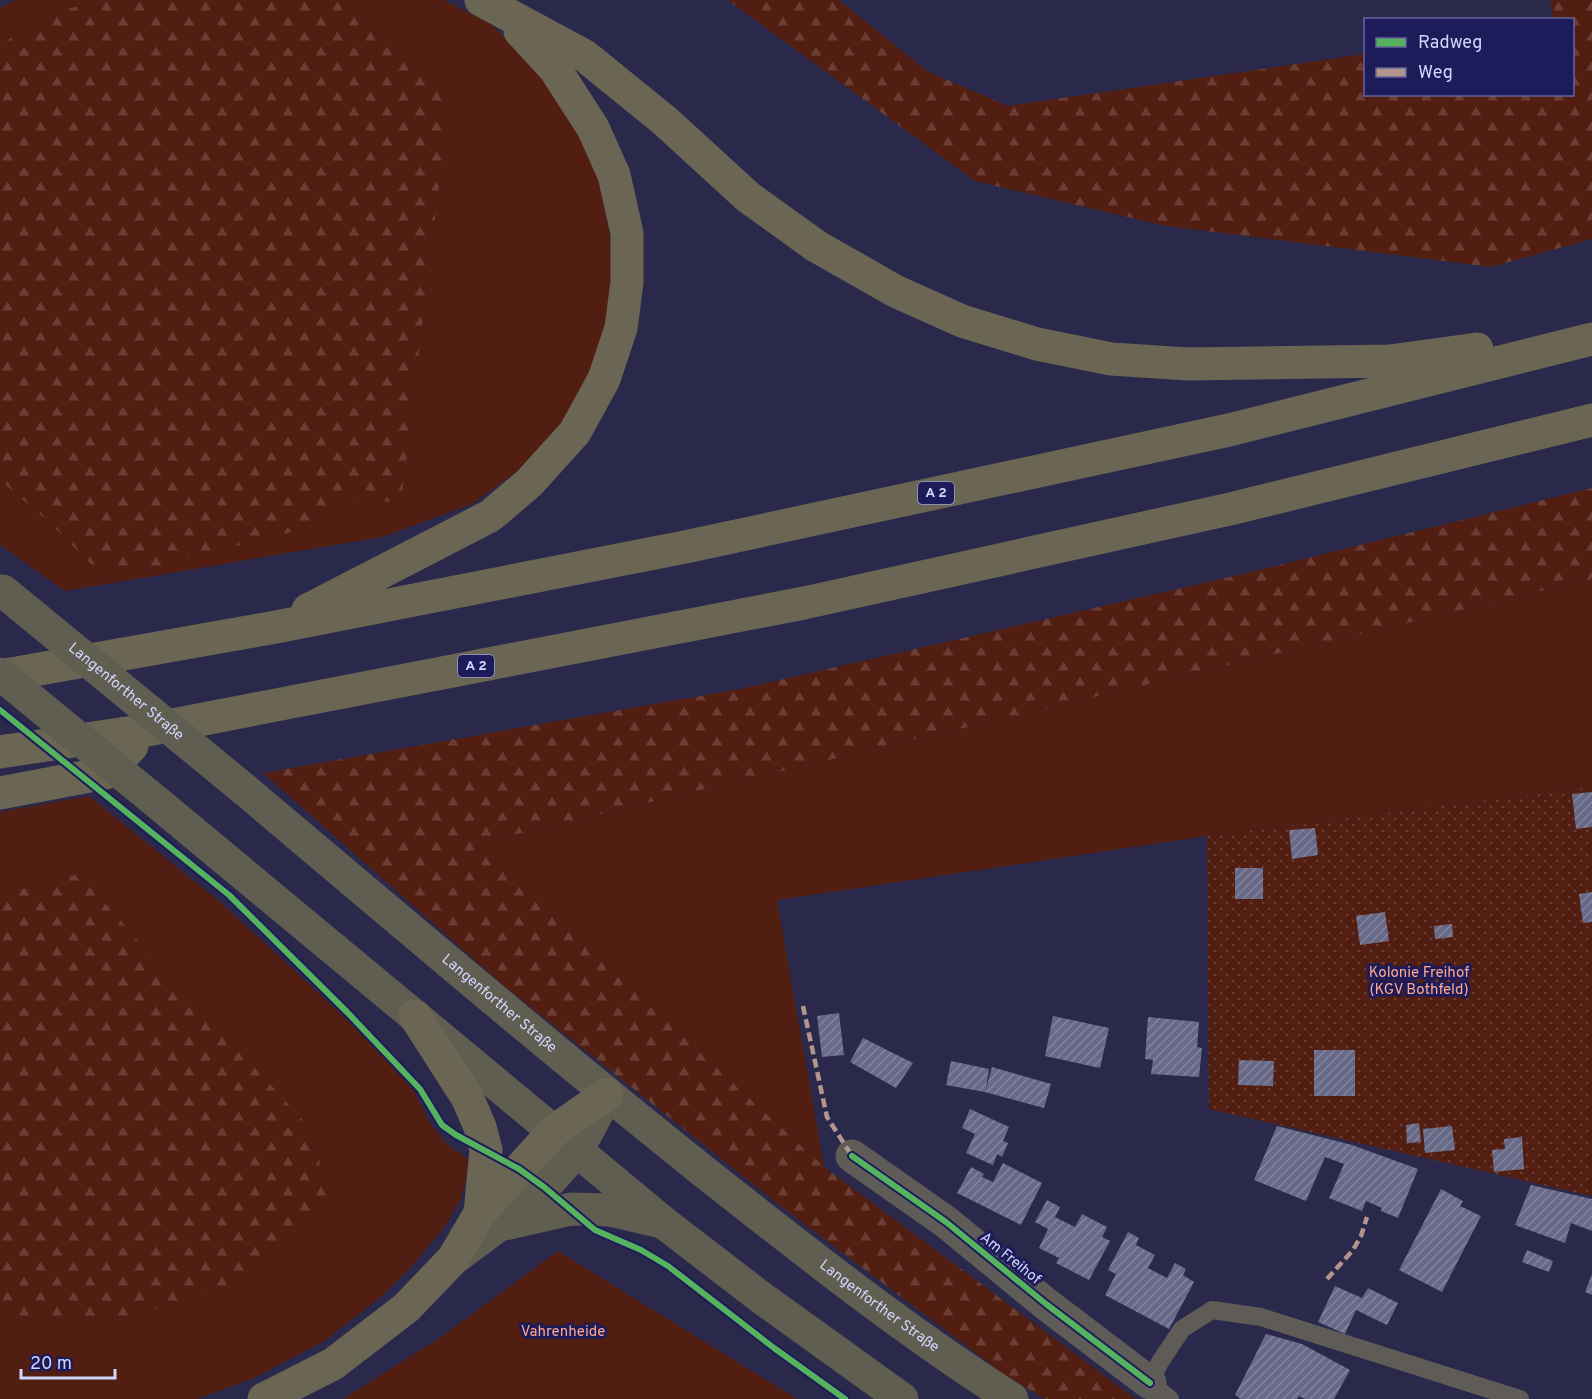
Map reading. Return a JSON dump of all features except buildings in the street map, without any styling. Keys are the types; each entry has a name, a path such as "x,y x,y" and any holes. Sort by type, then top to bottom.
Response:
{"highway":[{"path":"490,5 585,56 665,121 748,197 816,246 895,291 943,313 1037,344 1111,358 1188,364 1390,361 1592,334"},
{"path":"276,627 490,516 529,483 575,432 604,379 621,328 627,282 627,233 614,175 593,128 555,69 490,5"},
{"name":"A 2","path":"0,675 276,627 685,547 1229,430 1592,339"},
{"name":"A 2","path":"0,752 147,730 804,603 1230,509 1592,420"},
{"path":"0,793 105,773 147,730"},
{"path":"415,1016 467,1097 480,1127 486,1150 490,1219"},
{"path":"264,1399 333,1364 406,1308 607,1094"}],"main road":[{"name":"Langenforther Straße","path":"1,589 607,1094 797,1245 919,1336 1012,1399"},
{"path":"0,675 664,1223 762,1299 902,1399"},
{"path":"490,1219 571,1209 610,1210 664,1223"}],"street":[{"name":"Am Freihof","path":"852,1156 946,1222 1046,1304 1160,1391"}],"lane":[{"name":"Am Freihof","path":"1160,1391 1160,1362 1182,1329 1212,1310 1261,1317 1520,1399"}],"green space":[{"path":"15,0 444,0 491,24 542,75 578,133 597,176 610,235 611,283 605,329 591,376 562,426 515,473 472,504 382,537 65,591 0,545 0,8"},
{"path":"101,0 322,0 341,3 430,81 445,98 446,125 402,495 395,502 362,500 343,492 337,494 334,501 319,509 318,523 312,528 192,557 153,572 125,572 91,564 52,525 0,480 0,44 64,10"},
{"path":"728,0 839,0 927,71 1008,106 1364,54 1364,96 1574,96 1574,18 1553,18 1550,0 1592,0 1592,239 1491,267 1166,226 975,181"},
{"path":"1592,488 1592,579 474,844 824,1167 1136,1399 1044,1399 1005,1375 787,1211 503,985 263,773 745,688 1230,577"},
{"path":"1592,579 1592,787 1207,836 777,900 824,1167 474,844"},
{"name":"Kolonie Freihof (KGV Bothfeld)","path":"1592,787 1592,1196 1209,1109 1207,836"},
{"path":"89,796 221,903 354,1026 413,1089 431,1125 448,1145 467,1158 469,1168 460,1201 444,1228 410,1268 381,1297 324,1341 256,1377 197,1399 0,1399 0,812"},
{"path":"78,874 321,1140 319,1170 342,1191 250,1278 131,1317 83,1319 29,1317 0,1312 0,895"},
{"name":"Vahrenheide","path":"558,1251 797,1399 343,1399 441,1337"}],"marked path":[{"path":"803,1006 827,1117 852,1156"},
{"path":"1327,1279 1353,1250 1361,1236 1367,1217"}],"cycle path":[{"path":"0,710 229,895 347,1012 420,1089 442,1125 519,1169 595,1230 641,1250 668,1266 774,1348 845,1399"},
{"path":"852,1156 946,1222 1046,1304 1150,1383"}]}
